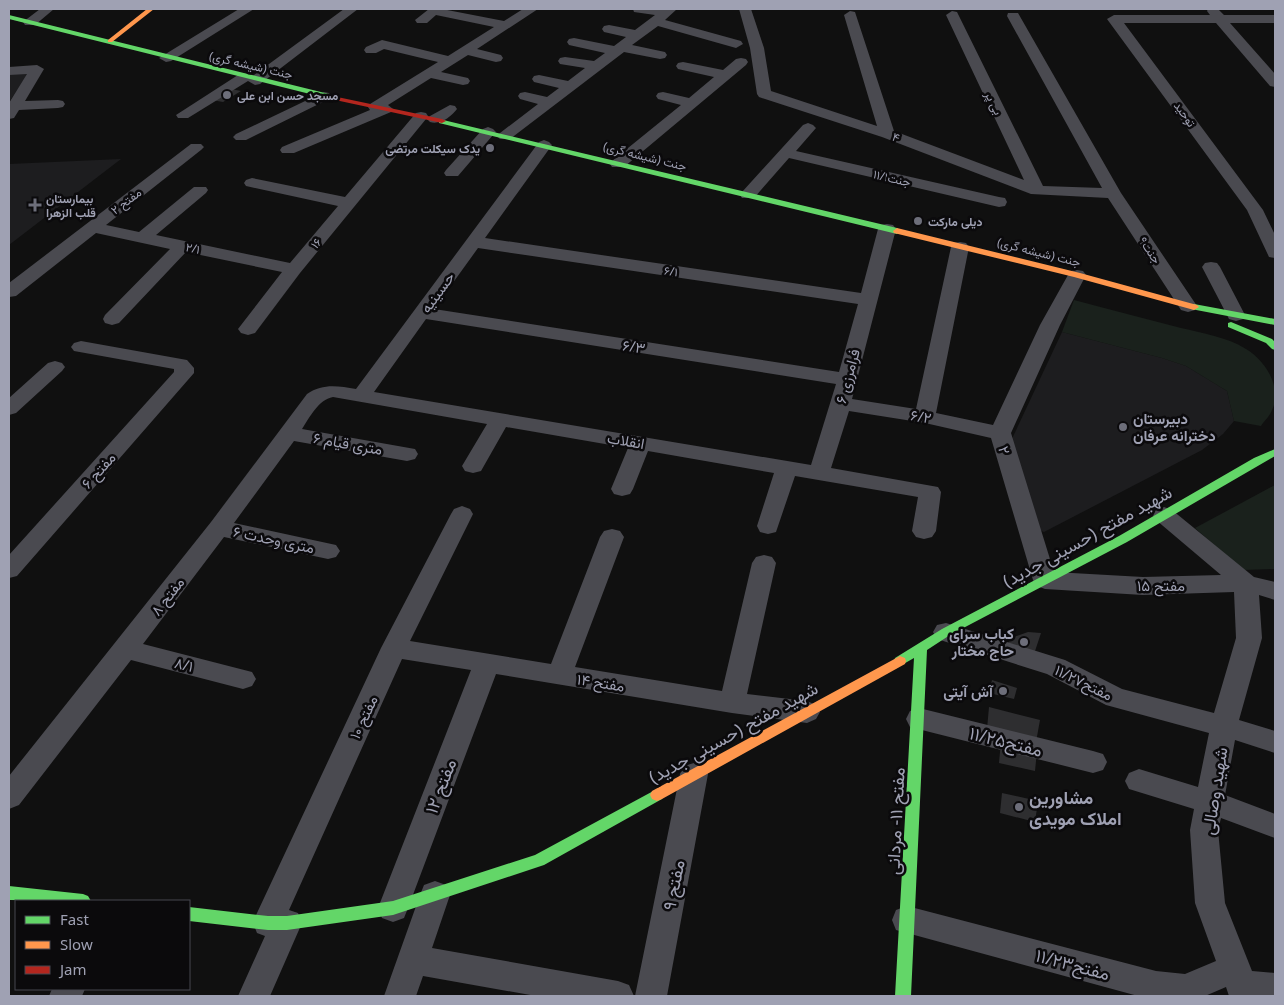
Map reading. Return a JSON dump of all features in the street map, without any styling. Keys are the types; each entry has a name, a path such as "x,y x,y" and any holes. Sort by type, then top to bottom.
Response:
{"street":[{"path":"30,22 48,9"},
{"path":"110,41 151,9"},
{"path":"166,58 248,9"},
{"path":"184,115 249,79 352,9"},
{"path":"288,150 380,108 448,60 462,47 532,9"},
{"path":"639,9 664,14 705,34 736,44"},
{"name":"۴","path":"745,9 757,48 764,94 887,134 1037,191 1112,193"},
{"path":"422,20 434,11 505,25"},
{"path":"505,136 664,14"},
{"path":"850,14 887,134"},
{"path":"1215,14 1275,18"},
{"path":"1215,14 1275,83"},
{"name":"توحید","path":"1215,14 1114,19 1255,210 1275,253"},
{"name":"بی پر","path":"952,15 1037,191"},
{"name":"جنت۹","path":"1013,16 1112,193 1188,306"},
{"name":"جنت (شیشه گری)","path":"9,17 110,41 166,58 249,79 544,145 1077,275 1188,306 1275,322"},
{"path":"608,29 638,35"},
{"path":"389,45 403,36"},
{"path":"574,42 660,55"},
{"path":"371,50 382,44 448,60"},
{"path":"462,47 496,58"},
{"path":"565,61 597,66"},
{"path":"618,164 741,62"},
{"path":"683,66 726,75"},
{"path":"9,71 37,69 12,110"},
{"path":"427,73 463,81"},
{"path":"539,79 571,86"},
{"path":"241,137 324,96"},
{"path":"525,96 550,102"},
{"path":"662,96 693,103"},
{"path":"12,110 58,104"},
{"name":"۱۶","path":"248,329 294,269 385,159 428,118 450,109"},
{"path":"748,195 808,128"},
{"path":"452,172 488,132"},
{"name":"حسینیه","path":"361,396 544,145"},
{"name":"مفتح ۲","path":"9,292 196,147"},
{"name":"جنت۱۱/۱","path":"786,153 999,202"},
{"path":"252,183 349,203"},
{"path":"142,238 200,190"},
{"name":"۲/۱","path":"91,228 294,269"},
{"name":"فرامرزی ۶","path":"819,473 841,403 887,229"},
{"name":"۶/۱","path":"474,242 868,300"},
{"path":"112,319 182,246"},
{"path":"925,417 960,247"},
{"path":"1211,267 1236,315"},
{"name":"۲","path":"1045,580 1000,433 1050,325 1077,275"},
{"path":"1188,306 1269,341 1275,347"},
{"name":"۶/۳","path":"422,313 846,379"},
{"name":"مفتح ۶","path":"9,570 184,373 184,368 180,364 81,347"},
{"path":"9,410 55,367"},
{"name":"انقلاب","path":"322,393 333,391 930,492 924,531"},
{"name":"مفتح ۸","path":"9,797 219,528 314,398 322,393"},
{"name":"۶/۲","path":"841,403 925,417 1000,433"},
{"path":"473,466 500,419"},
{"name":"۶ متری قیام","path":"289,433 407,454"},
{"path":"1258,460 1275,442"},
{"path":"622,489 641,443"},
{"path":"1258,460 1275,452"},
{"name":"شهید مفتح (حسینی جدید)","path":"190,914 277,923 393,908 435,896 539,860 921,649 946,632 1164,515 1258,460"},
{"path":"768,526 787,468"},
{"name":"مفتح ۱۰","path":"254,996 277,923 394,648 462,514"},
{"path":"1164,515 1246,583"},
{"name":"۶ متری وحدت","path":"219,528 328,551"},
{"path":"559,675 612,537"},
{"path":"732,703 764,563"},
{"name":"مفتح ۱۵","path":"1045,580 1142,586 1246,583 1275,591"},
{"name":"شهید وصالی","path":"1241,983 1210,903 1204,830 1224,726 1249,638 1246,583"},
{"name":"مفتح۱۱/۲۷","path":"946,632 1056,667 1115,698 1224,726 1275,742"},
{"name":"مفتح ۱۴","path":"394,648 732,703 807,712"},
{"name":"۸/۱","path":"126,649 243,679"},
{"name":"مفتح ۱۱- مردانی","path":"903,996 921,649"},
{"name":"مفتح ۱۲","path":"393,908 487,663"},
{"name":"مفتح۱۱/۲۵","path":"918,719 1093,762"},
{"name":"مفتح ۹","path":"650,996 694,774"},
{"path":"1139,781 1210,802 1275,826"},
{"path":"9,893 73,900"},
{"path":"400,996 435,896"},
{"name":"مفتح۱۱/۲۳","path":"907,920 1156,986 1185,989 1241,983"},
{"path":"413,959 618,996"},
{"path":"1241,983 1275,988"}],"shaded area":[{"path":"29,73 9,102 9,74"},
{"name":"بیمارستان قلب الزهرا","path":"121,159 9,245 9,164"},
{"path":"1074,300 1214,336 1231,341 1246,349 1260,360 1274,384 1275,402 1270,414 1261,426 1234,421 1227,391 1186,366 1062,332"},
{"name":"دبیرستان دخترانه عرفان","path":"1062,332 1186,366 1227,391 1234,421 1223,434 1202,450 1044,532 1034,528 1011,441"},
{"path":"1275,485 1275,569 1243,570 1195,528"}],"building":[{"name":"مسجد حسن ابن علی","path":"231,89 241,91 223,102 212,100"},
{"name":"کباب سرای حاج مختار","path":"1028,632 1041,633 1034,654 1007,645 1011,638"},
{"name":"آش آیتی","path":"992,680 1017,688 1014,699 989,693"},
{"path":"989,707 1040,720 1036,742 987,729"},
{"path":"1001,741 1037,751 1035,771 999,763"},
{"name":"مشاورین املاک مویدی","path":"1002,793 1038,801 1035,822 1000,813"}],"traffic: fast":[{"path":"9,17 326,96"},
{"path":"442,121 897,231"},
{"path":"1194,307 1275,322"},
{"path":"1231,325 1269,341 1275,347"},
{"path":"900,661 946,632 1123,539 1258,460 1275,452"},
{"path":"903,996 921,649"},
{"path":"190,914 268,923 287,923 393,908 539,860 657,795"},
{"path":"9,893 74,900"}],"traffic: slow":[{"path":"110,41 151,9"},
{"path":"897,231 1077,275 1194,307"},
{"path":"657,795 900,661"}],"traffic: jam":[{"path":"326,96 442,121"}],"place":[{"name":"مسجد حسن ابن علی","path":"227,95"},
{"name":"یدک سیکلت مرتضی","path":"490,148"},
{"name":"بیمارستان قلب الزهرا","path":"35,205"},
{"name":"دیلی مارکت","path":"918,221"},
{"name":"دبیرستان دخترانه عرفان","path":"1123,427"},
{"name":"کباب سرای حاج مختار","path":"1024,642"},
{"name":"آش آیتی","path":"1003,691"},
{"name":"مشاورین املاک مویدی","path":"1019,807"}]}
